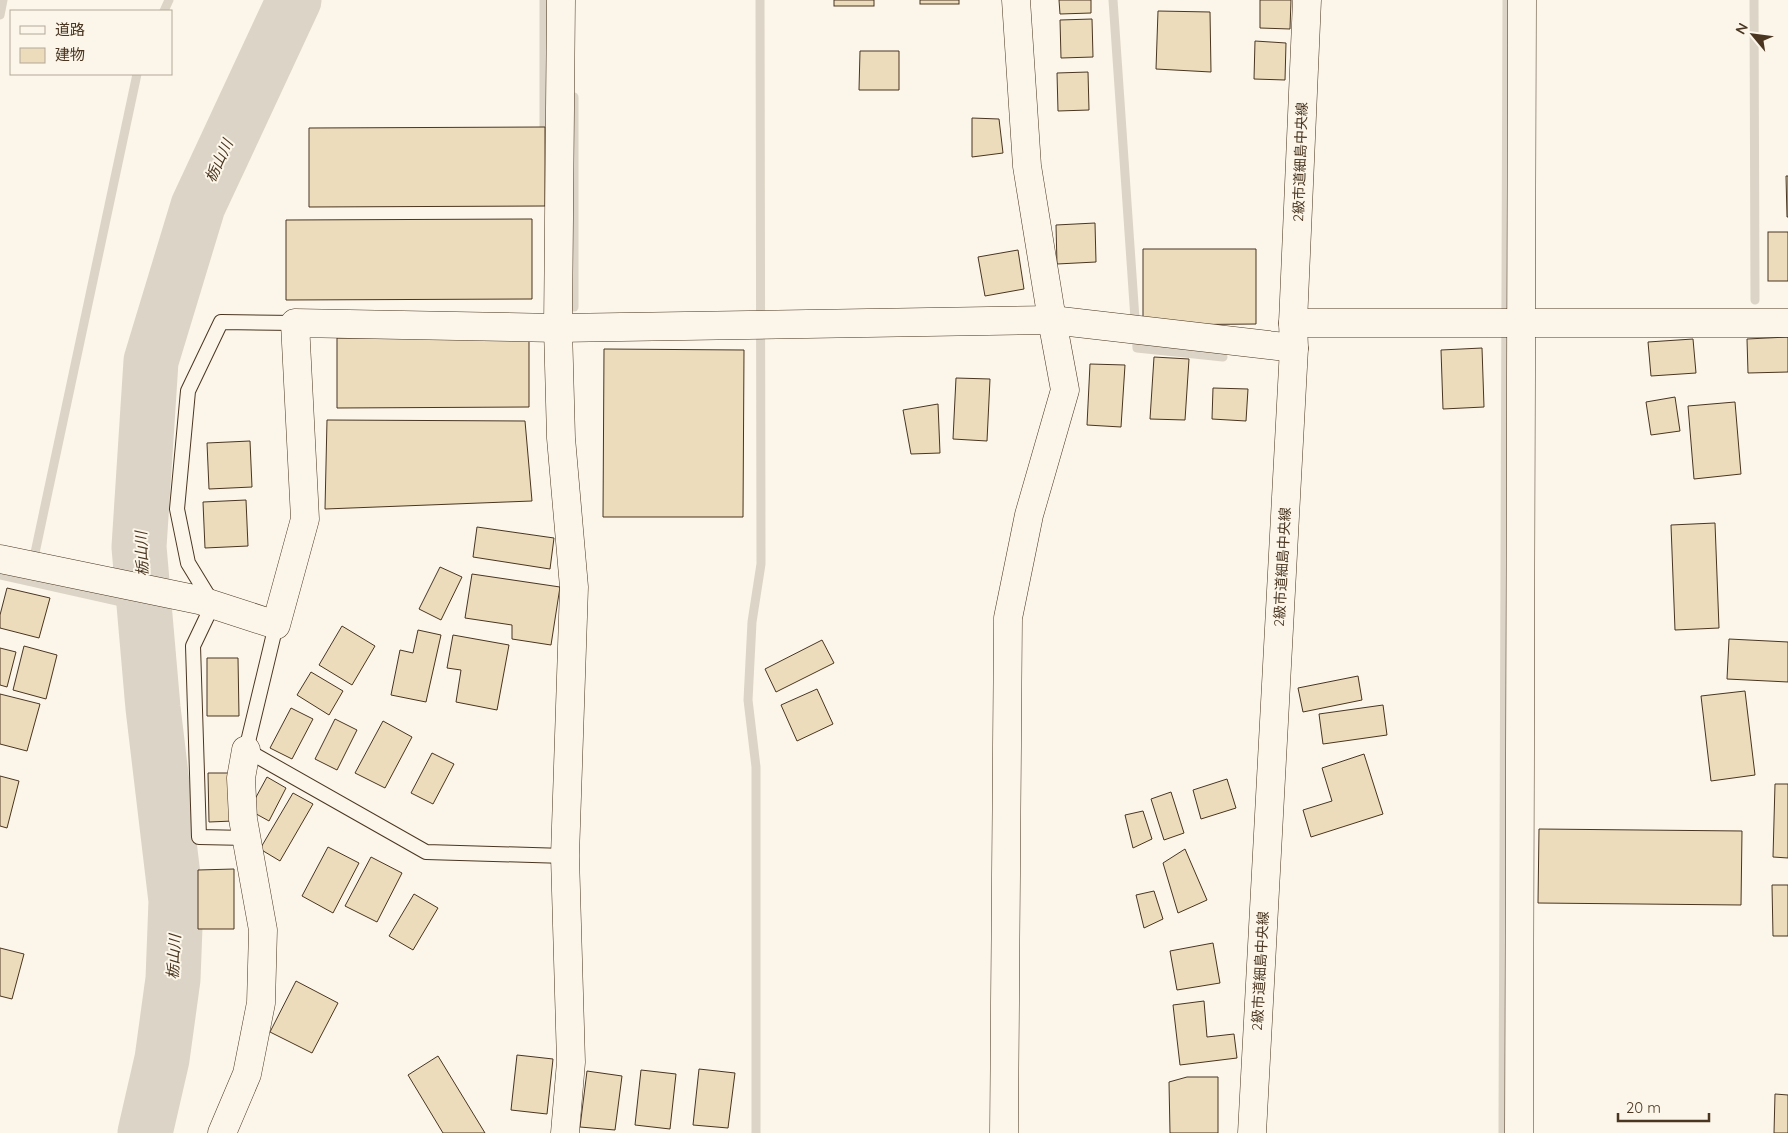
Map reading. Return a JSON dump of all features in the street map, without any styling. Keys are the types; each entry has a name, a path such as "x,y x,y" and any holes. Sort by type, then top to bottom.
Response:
{"street":[{"path":"561,0 558,328 561,438 574,587 565,856 571,1062 565,1133"},
{"path":"1004,1133 1008,618 1029,515 1066,390 1052,320 1027,166 1016,0"},
{"name":"2級市道細島中央線","path":"1252,1133 1294,336 1307,0"},
{"path":"1519,1133 1522,0"},
{"path":"0,559 206,602 276,625 305,519 296,323 558,328 1052,320 1294,336 1522,323 1788,323"},
{"path":"222,1133 247,1074 261,1003 263,930 244,819 240,778 246,750"}],"lane":[{"path":"247,838 199,837 193,646 206,602 188,563 177,509 188,391 221,322 296,323"},
{"path":"276,625 246,750 426,852 565,856"}],"building":[{"path":"834,0 874,0 874,6 834,6"},
{"path":"920,0 959,0 959,4 920,4"},
{"path":"1059,0 1091,0 1091,13 1060,14"},
{"path":"1260,0 1291,0 1290,29 1260,28"},
{"path":"1158,11 1210,12 1211,72 1156,69"},
{"path":"1092,19 1093,57 1061,58 1060,20"},
{"path":"1255,41 1286,43 1285,80 1254,79"},
{"path":"860,51 899,51 899,90 859,90"},
{"path":"1088,72 1089,110 1058,111 1057,73"},
{"path":"972,118 999,119 1003,153 972,157"},
{"path":"545,127 545,206 309,207 309,128"},
{"path":"1786,176 1788,176 1788,217 1787,217"},
{"path":"532,219 532,299 286,300 286,220"},
{"path":"1095,223 1096,262 1057,264 1056,225"},
{"path":"1768,232 1788,232 1788,281 1768,281"},
{"path":"1143,249 1256,249 1256,324 1143,325"},
{"path":"1018,250 1024,289 985,296 978,257"},
{"path":"529,337 529,407 337,408 337,338"},
{"path":"1788,337 1788,372 1748,373 1747,339"},
{"path":"1693,339 1696,373 1651,376 1648,342"},
{"path":"1482,348 1484,407 1443,409 1441,350"},
{"path":"604,349 744,350 743,517 603,517"},
{"path":"1154,357 1189,359 1185,420 1150,419"},
{"path":"1090,364 1125,365 1121,427 1087,425"},
{"path":"956,378 990,379 987,441 953,439"},
{"path":"1213,388 1248,389 1246,421 1212,419"},
{"path":"1675,397 1680,431 1651,435 1646,402"},
{"path":"1735,402 1741,474 1694,479 1688,406"},
{"path":"938,404 940,453 911,454 903,410"},
{"path":"327,420 525,421 532,501 325,509"},
{"path":"250,441 252,487 209,489 207,443"},
{"path":"246,500 248,546 205,548 203,502"},
{"path":"1715,523 1719,628 1675,630 1671,525"},
{"path":"477,527 554,538 550,569 473,557"},
{"path":"440,567 462,577 441,620 419,609"},
{"path":"472,574 560,587 551,645 512,639 512,625 465,618"},
{"path":"7,588 50,598 39,638 0,628 0,615"},
{"path":"342,626 375,646 352,685 319,665"},
{"path":"418,630 441,635 426,702 391,695 400,650 413,653"},
{"path":"453,635 509,645 497,710 456,702 461,670 447,668"},
{"path":"1729,639 1788,642 1788,682 1727,679"},
{"path":"822,640 834,663 776,692 765,669"},
{"path":"24,646 57,655 46,699 13,690"},
{"path":"0,648 16,652 7,687 0,685"},
{"path":"207,658 238,658 239,716 207,716"},
{"path":"311,672 343,691 329,715 297,695"},
{"path":"1358,676 1362,700 1303,712 1298,688"},
{"path":"817,689 833,724 797,741 781,705"},
{"path":"1745,691 1755,775 1711,781 1701,696"},
{"path":"0,694 40,704 27,751 0,744"},
{"path":"1383,705 1387,735 1323,744 1319,714"},
{"path":"291,708 313,719 292,759 270,748"},
{"path":"335,719 357,730 337,770 315,759"},
{"path":"383,721 412,737 385,788 355,773"},
{"path":"432,753 454,764 433,804 411,793"},
{"path":"1364,754 1383,814 1311,837 1303,810 1332,801 1322,768"},
{"path":"208,773 232,773 233,821 209,822"},
{"path":"0,776 19,781 7,828 0,826"},
{"path":"267,777 286,788 269,821 249,810"},
{"path":"1227,779 1236,808 1201,819 1193,790"},
{"path":"1775,784 1788,784 1788,858 1773,857"},
{"path":"1171,792 1184,833 1164,840 1151,799"},
{"path":"293,793 313,804 280,861 260,849"},
{"path":"1143,811 1152,839 1133,848 1125,815"},
{"path":"1539,829 1742,831 1741,905 1538,903"},
{"path":"328,847 359,863 333,913 302,896"},
{"path":"1185,849 1207,900 1178,913 1163,863"},
{"path":"371,857 402,873 377,922 345,906"},
{"path":"234,869 234,929 198,929 198,870"},
{"path":"1772,885 1788,885 1788,936 1773,936"},
{"path":"1154,891 1163,919 1144,928 1136,895"},
{"path":"414,894 438,908 413,950 389,936"},
{"path":"1213,943 1220,983 1177,990 1170,951"},
{"path":"0,948 24,954 12,999 0,996"},
{"path":"296,981 338,1003 312,1053 270,1032"},
{"path":"1204,1001 1207,1037 1234,1034 1237,1058 1180,1065 1173,1005"},
{"path":"517,1055 553,1059 547,1114 511,1110"},
{"path":"438,1056 485,1133 443,1133 408,1075"},
{"path":"699,1069 735,1073 728,1128 693,1125"},
{"path":"641,1070 676,1074 670,1129 635,1125"},
{"path":"587,1071 622,1076 615,1130 580,1127"},
{"path":"1187,1077 1218,1077 1218,1133 1170,1133 1169,1082"},
{"path":"1775,1094 1788,1095 1788,1133 1774,1133"}],"waterway":[{"path":"0,15 3,0"},
{"path":"164,10 169,0"},
{"name":"栃山川","path":"145,1133 162,1059 173,979 176,901 153,708 139,547 151,361 198,206 294,0"},
{"path":"544,0 544,139"},
{"path":"756,1133 756,767 748,700 752,622 761,564 760,0"},
{"path":"1113,0 1137,348 1223,357"},
{"path":"1503,1133 1507,0"},
{"path":"1754,0 1755,300"},
{"path":"29,581 137,75"},
{"path":"574,97 574,307"},
{"path":"0,575 144,607"}]}
